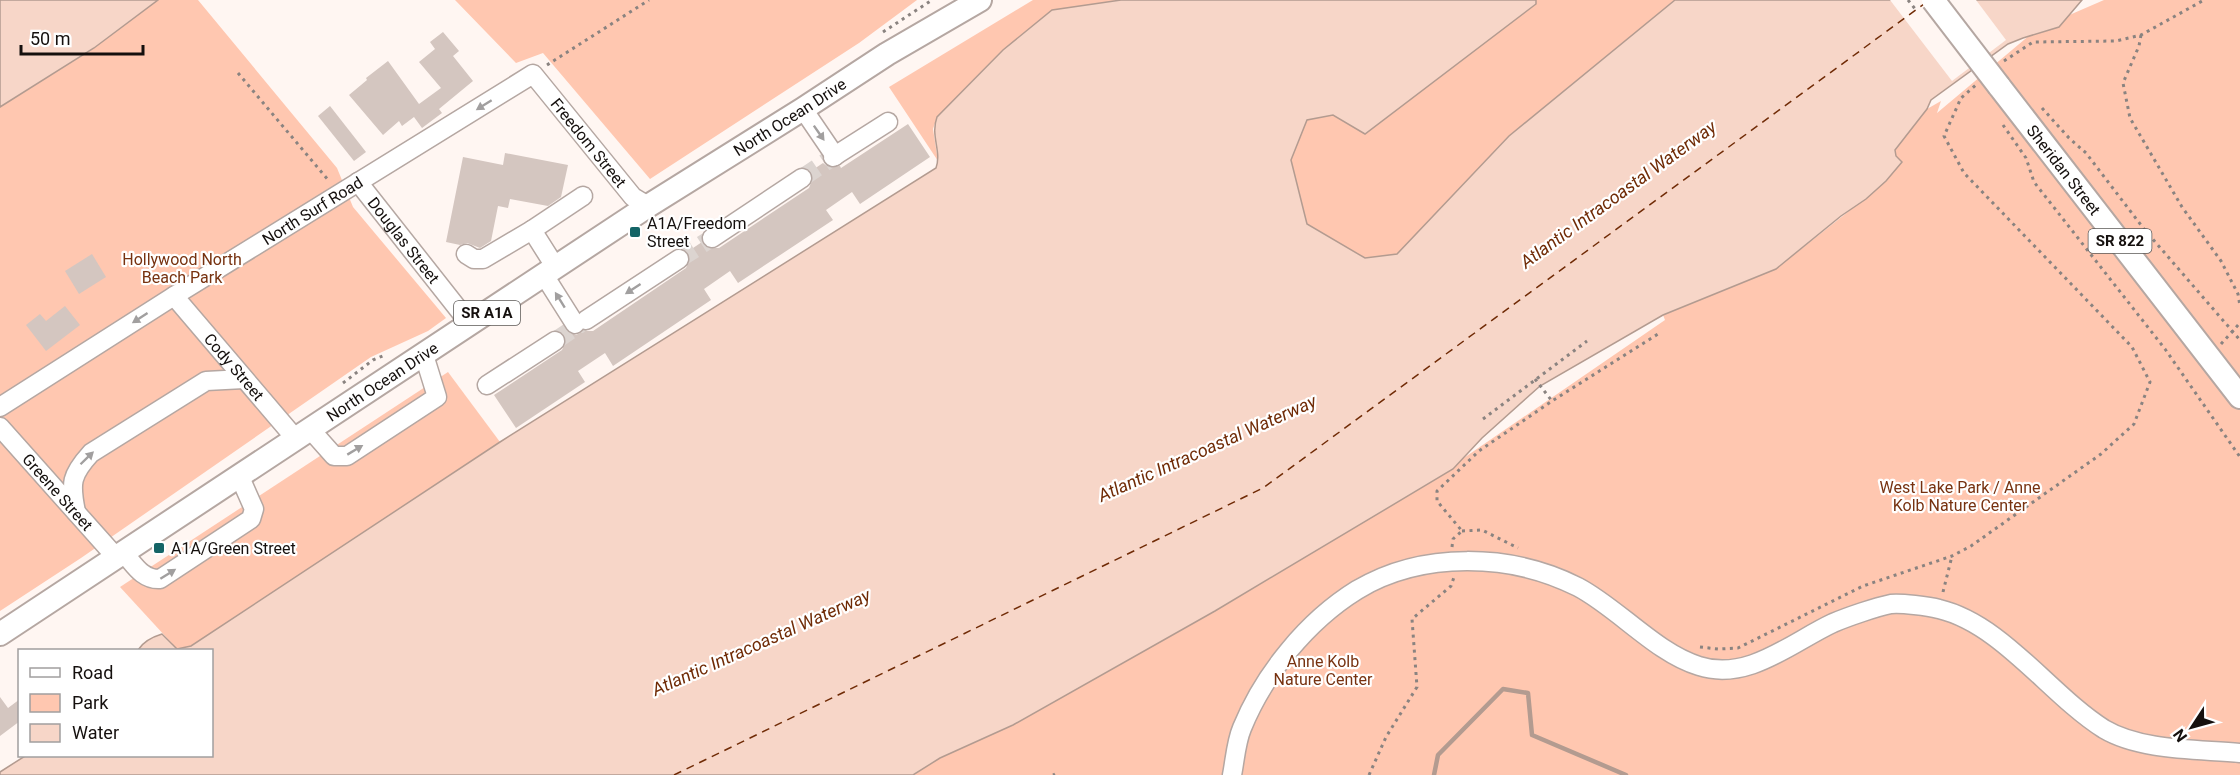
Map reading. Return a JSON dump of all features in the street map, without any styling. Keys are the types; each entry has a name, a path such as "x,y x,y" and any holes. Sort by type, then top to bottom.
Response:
{"main road":[{"name":"North Ocean Drive","path":"0,634 648,206 803,110 887,54 980,0"},
{"name":"Sheridan Street","path":"1925,6 1999,75 2240,397"}],"street":[{"name":"North Surf Road","path":"0,407 174,296 533,74"},
{"name":"Freedom Street","path":"533,74 633,197 648,206"},
{"path":"803,110 834,156 888,122"},
{"path":"712,238 802,178"},
{"name":"Douglas Street","path":"358,182 470,324"},
{"path":"466,254 474,259 483,259 584,196"},
{"path":"532,230 550,272 580,322 679,259"},
{"name":"Cody Street","path":"174,296 244,379 303,434 334,456 348,456 437,397 424,355"},
{"path":"487,385 555,341"},
{"path":"76,512 72,492 76,469 91,453 206,381 244,379"},
{"name":"Greene Street","path":"0,427 76,512 119,554 144,576 151,579 160,579 251,519 254,509 239,475"},
{"path":"1232,775 1241,730 1273,672 1304,635 1327,613 1357,590 1387,576 1453,561 1490,561 1523,567 1553,577 1579,588 1681,659 1701,667 1725,670 1749,666 1774,656 1835,623 1892,604 1939,609 1973,623 2012,652 2078,710 2107,730 2144,744 2240,753"}],"path":[{"path":"533,74 649,0"},
{"path":"1908,0 1925,6"},
{"path":"1999,75 2033,42 2116,41 2141,35 2204,0"},
{"path":"2141,35 2139,46 2123,83 2130,118 2182,207 2221,261 2238,294 2240,306"},
{"path":"238,73 339,194"},
{"path":"1692,643 1699,647 1719,650 1738,648 1863,586 1952,556 1971,546 2101,454 2134,424 2150,382 2132,347 1964,173 1944,136 1961,98 1976,85"},
{"path":"2038,103 2069,138 2086,153 2144,229 2240,340"},
{"path":"1999,119 2026,158 2034,182 2165,349 2240,457"},
{"path":"2209,357 2240,323"},
{"path":"1462,531 1437,501 1437,490 1479,451 1658,334"},
{"path":"1483,419 1587,341"},
{"path":"1534,379 1552,402"},
{"path":"1369,775 1386,737 1417,687 1412,619 1451,586 1454,577 1453,539 1462,531 1482,530 1526,552"},
{"path":"1939,609 1952,556"}],"green space":[{"name":"Hollywood North Beach Park","path":"158,0 198,0 337,168 353,207 446,318 428,331 371,357 81,558 0,611 0,107 94,48"},
{"path":"455,0 917,0 859,43 650,179 543,53 516,63"},
{"path":"1033,0 1121,0 1052,10 1003,50 937,117 933,129 938,161 889,87"},
{"path":"1536,0 1675,0 1509,136 1397,255 1365,258 1307,224 1291,160 1307,120 1333,115 1488,39 1536,4"},
{"name":"West Lake Park / Anne Kolb Nature Center","path":"2104,0 2240,0 2240,775 860,775 1173,635 1420,488 1665,320 1663,315 1776,269 1849,211 1896,156 1895,150 1927,109 1941,101 1937,113 2037,29"},
{"path":"448,372 500,442 229,623 191,646 177,649 120,587"}],"water":[{"path":"0,0 158,0 94,48 0,107"},
{"name":"Atlantic Intracoastal Waterway","path":"1121,0 1536,0 1536,4 1365,134 1333,115 1307,120 1291,160 1307,224 1365,258 1397,254 1509,136 1675,0 2082,0 2059,27 2008,44 1931,100 1927,109 1895,150 1896,156 1902,162 1886,181 1776,269 1663,315 1540,386 1482,438 1453,469 1215,611 1013,725 940,758 913,775 0,775 0,772 23,757 213,757 213,649 177,649 191,646 500,442 936,168 938,156 935,124 937,117 1003,50 1052,10"},
{"path":"162,634 177,649 139,649 151,638"}],"pier":[{"path":"1890,0 1976,0 2006,40 1952,81"}],"building":[{"path":"443,32 459,51 453,56 473,81 439,109 442,113 422,128 414,117 402,126 399,121 383,135 349,95 388,61 419,104 441,88 419,62 435,49 430,42"},
{"path":"330,106 366,152 354,161 318,116"},
{"path":"908,124 930,157 860,204 852,192 826,210 833,220 738,283 730,271 704,289 711,300 613,366 605,353 578,371 585,382 516,428 494,395 562,350 566,341 562,333 566,330 576,335 584,331 593,331 686,268 690,259 687,252 702,242 708,248 719,248 809,188 813,178 811,171 823,163 828,167 840,166 841,168"},
{"path":"505,153 568,165 561,197 548,206 510,199 508,208 498,206 491,241 480,248 467,243 460,245 446,242 463,157 503,165"},
{"path":"92,254 106,277 79,294 65,271"},
{"path":"65,306 80,325 46,351 26,325 40,314 46,321"},
{"path":"0,697 8,708 18,700 18,722 0,736"}],"waterway":[{"path":"1434,775 1438,755 1503,689 1528,693 1532,735 1626,775"}],"ferry route":[{"path":"674,775 1263,488 1924,4"}],"tunnel":[{"path":"802,178 833,157"},
{"path":"679,259 712,238"},
{"path":"555,341 586,320"}],"place":[{"name":"A1A/Freedom Street","path":"635,232"},
{"name":"A1A/Green Street","path":"159,548"}],"park label":[{"name":"Anne Kolb Nature Center","path":"1323,670"}]}
